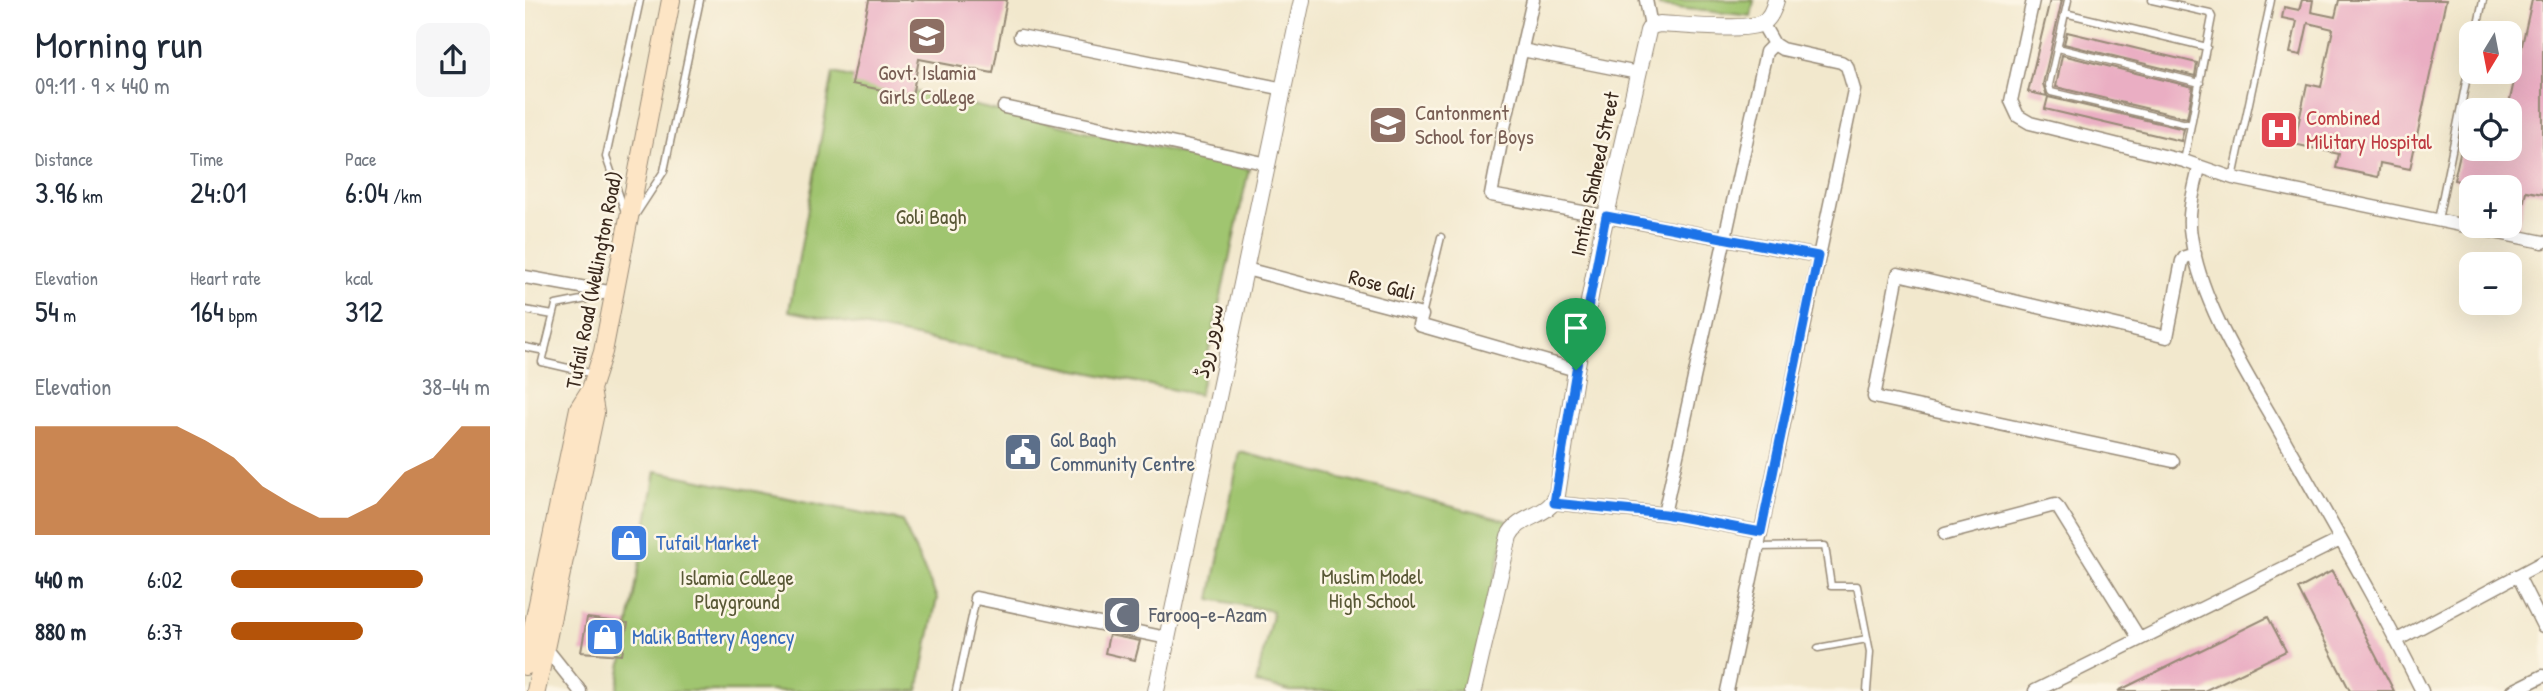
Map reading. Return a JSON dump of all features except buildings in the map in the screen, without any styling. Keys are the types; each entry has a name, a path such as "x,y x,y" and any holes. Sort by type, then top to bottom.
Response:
{"main road":[{"name":"Tufail Road (Wellington Road)","path":"536,691 595,413 594,382 629,224 671,0"},
{"path":"525,666 579,408 594,382"}],"street":[{"name":"سرور روڈ","path":"1156,691 1302,0"},
{"path":"1534,0 1491,195 1818,256"},
{"path":"1646,0 1651,26 1748,27 1762,23 1772,12 1776,0"},
{"path":"2033,0 2011,101 2018,116 2036,125 2184,161 2233,178 2543,242"},
{"path":"1727,691 1854,90 1853,78 1847,66 1841,62 1782,49 1774,44 1762,23"},
{"name":"Imtiaz Shaheed Street","path":"1554,503 1606,216 1645,38 1651,26"},
{"path":"1020,36 1284,89"},
{"path":"1664,514 1766,52 1774,44"},
{"path":"1522,50 1638,73"},
{"path":"1005,107 1268,164"},
{"path":"2199,168 2189,220 2200,276 2211,302 2245,370 2397,640 2422,691"},
{"path":"2173,461 1874,397 1898,274 2167,337 2182,261 2195,254"},
{"name":"Rose Gali","path":"1246,269 1422,316 1419,325 1576,370"},
{"path":"525,277 614,293"},
{"path":"1473,691 1509,536 1513,527 1554,503 1664,514 1761,532"},
{"path":"1945,534 2055,505 2139,638"},
{"path":"2035,691 2340,540"},
{"path":"2397,640 2543,562"},
{"path":"2518,576 2543,626"},
{"path":"976,598 1167,638"},
{"path":"545,647 580,691"},
{"path":"2513,691 2543,677"}],"lane":[{"path":"629,224 606,157 641,0"},
{"path":"629,224 664,171 700,0"},
{"path":"2068,0 2049,88 2051,92 2191,125"},
{"path":"2152,0 2210,13 2212,17 2184,161"},
{"path":"2233,178 2271,0"},
{"path":"2479,21 2483,0"},
{"path":"2065,13 2207,47"},
{"path":"2058,48 2200,83"},
{"path":"2437,221 2465,84"},
{"path":"1422,316 1441,237"},
{"path":"594,382 542,362 556,305 614,293"},
{"path":"525,310 553,315"},
{"path":"525,347 545,351"},
{"path":"1757,547 1825,546 1831,586 1857,586 1870,652 1867,691"},
{"path":"956,691 976,598"},
{"path":"1818,648 1867,639"}],"green space":[{"path":"1659,0 1754,0 1751,16 1659,6"},
{"name":"Goli Bagh","path":"833,73 1249,169 1199,395 789,311"},
{"name":"Muslim Model High School","path":"1240,452 1508,521 1468,691 1291,691 1256,683 1273,611 1210,599"},
{"name":"Islamia College Playground","path":"656,471 902,521 937,598 918,691 617,691"}],"place":[{"name":"Govt. Islamia Girls College","path":"927,36"},
{"name":"Cantonment School for Boys","path":"1388,125"},
{"name":"Combined Military Hospital","path":"2279,130"},
{"name":"Gol Bagh Community Centre","path":"1023,452"},
{"name":"Tufail Market","path":"629,543"},
{"name":"Farooq-e-Azam","path":"1122,615"},
{"name":"Malik Battery Agency","path":"605,637"}],"route":[{"path":"1606,216 1818,256 1761,532 1664,514 1554,503 1576,370 1606,216"}]}
